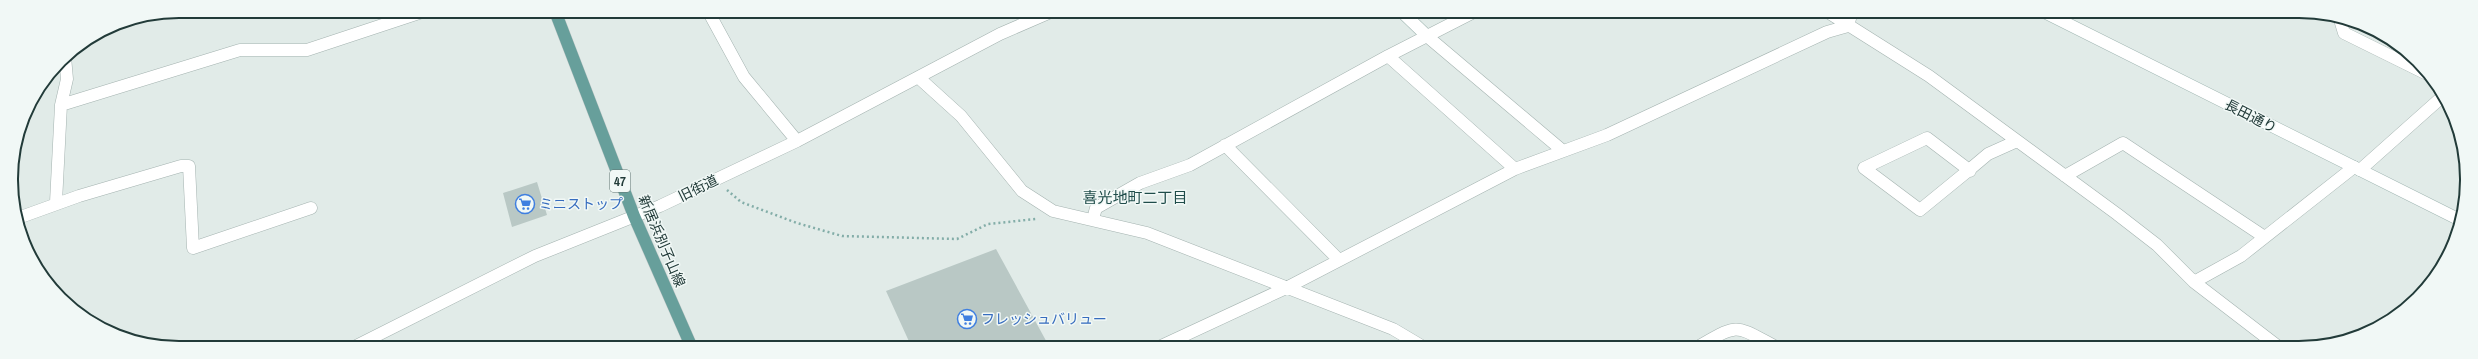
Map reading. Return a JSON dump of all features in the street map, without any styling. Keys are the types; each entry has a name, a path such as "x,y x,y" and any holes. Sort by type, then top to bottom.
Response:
{"main road":[{"name":"新居浜別子山線","path":"558,18 634,216 689,341"}],"street":[{"path":"61,105 240,50 307,50 404,18"},
{"path":"712,18 744,77 797,141"},
{"name":"旧街道","path":"366,341 535,256 660,206 797,141 919,78 1030,18"},
{"path":"1408,18 1428,37 1563,151"},
{"path":"1093,219 1096,208 1134,187 1190,165 1225,144 1388,56 1463,18"},
{"path":"1836,18 1929,76 2065,176 2157,245 2194,282 2271,341"},
{"path":"1848,26 1850,18"},
{"name":"長田通り","path":"2056,18 2455,218"},
{"path":"2341,24 2344,33 2416,69"},
{"path":"1172,341 1286,288 1515,169 1607,136 1827,32 1848,26"},
{"path":"1388,56 1515,169"},
{"path":"56,202 61,105 67,79 66,64"},
{"path":"919,78 961,116 1022,191 1052,212 1093,219 1147,233 1394,329 1414,341"},
{"path":"2194,282 2241,256 2263,236 2276,229 2357,168 2439,100"},
{"path":"1970,171 1927,138 1864,168 1920,210 1970,171 1988,154 2017,141"},
{"path":"2065,176 2123,143 2263,236"},
{"path":"1225,144 1339,260"},
{"path":"23,216 56,202 101,191 181,166 189,166 193,248 311,208"},
{"path":"1708,341 1726,330 1739,328 1764,341"}],"path":[{"path":"717,179 741,202 797,223 842,236 957,239 967,236 981,227 1045,217 1052,212"}],"building":[{"name":"ミニストップ","path":"537,182 547,215 512,227 503,193"},
{"name":"フレッシュバリュー","path":"996,249 1046,341 909,341 886,291"}],"place":[{"name":"ミニストップ","path":"525,204"},
{"name":"フレッシュバリュー","path":"967,319"}],"district":[{"name":"喜光地町二丁目","path":"1135,197"}]}
